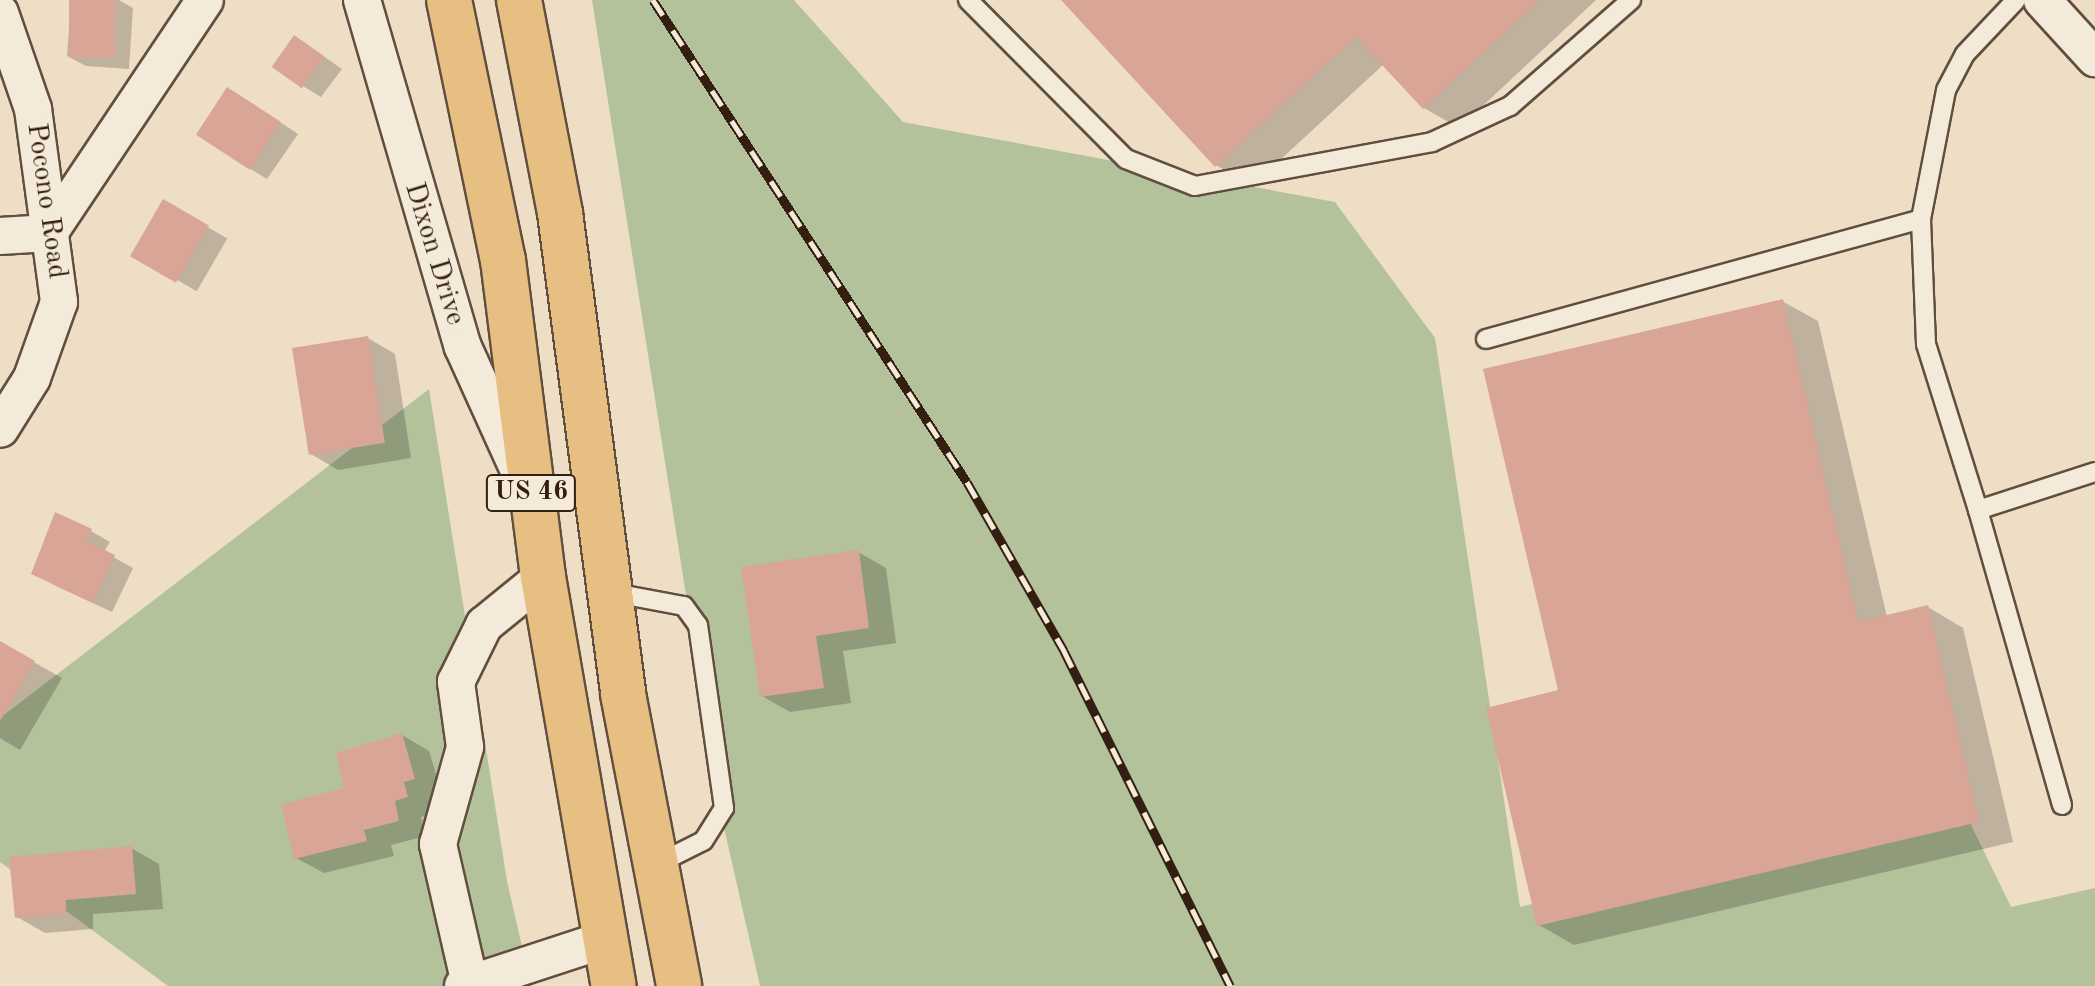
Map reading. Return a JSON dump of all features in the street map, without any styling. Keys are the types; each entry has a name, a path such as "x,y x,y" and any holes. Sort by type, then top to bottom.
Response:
{"highway":[{"name":"US 46","path":"449,0 503,260 543,577 614,986"},
{"name":"US 46","path":"519,0 560,213 609,592 653,866 679,986"}],"street":[{"path":"0,236 52,229 205,0"},
{"name":"Dixon Drive","path":"362,0 463,347 532,499"},
{"path":"2042,0 2095,58"},
{"name":"Pocono Road","path":"0,13 33,109 52,229 59,302 49,341 0,429"},
{"path":"543,577 484,625 456,682 465,747 438,844 467,985 604,940"}],"lane":[{"path":"968,0 1126,159 1195,186 1432,142 1510,106 1631,0"},
{"path":"2016,0 1965,54 1946,90 1921,219 1926,344 1978,510 2062,805"},
{"path":"1486,339 1921,219"},
{"path":"1978,510 2095,472"},
{"path":"609,592 684,606 698,625 724,808 703,841 653,866"}],"green space":[{"path":"592,0 794,0 903,122 1335,202 1435,338 1520,907 1956,794 2011,907 2095,888 2095,986 760,986 720,810"},
{"path":"429,389 507,881 531,986 168,986 0,862 0,718"}],"building":[{"path":"69,0 115,0 115,57 69,57"},
{"path":"1061,0 1540,0 1423,109 1356,37 1215,167"},
{"path":"294,35 324,56 302,88 272,67"},
{"path":"227,87 281,122 250,170 196,135"},
{"path":"163,199 209,226 176,283 130,256"},
{"path":"1783,299 1858,622 1928,605 1979,822 1537,926 1486,708 1558,690 1483,369"},
{"path":"368,336 385,443 309,455 292,348"},
{"path":"55,512 92,529 86,541 115,555 93,603 31,574"},
{"path":"859,550 869,628 816,636 824,688 760,697 741,567"},
{"path":"0,641 35,661 0,721"},
{"path":"402,733 415,779 404,782 408,797 395,801 399,821 364,830 367,841 294,859 281,804 344,788 336,753"},
{"path":"132,846 136,894 66,900 66,914 15,918 9,857"}],"railway":[{"path":"653,0 967,482 1064,651 1230,986"}]}
